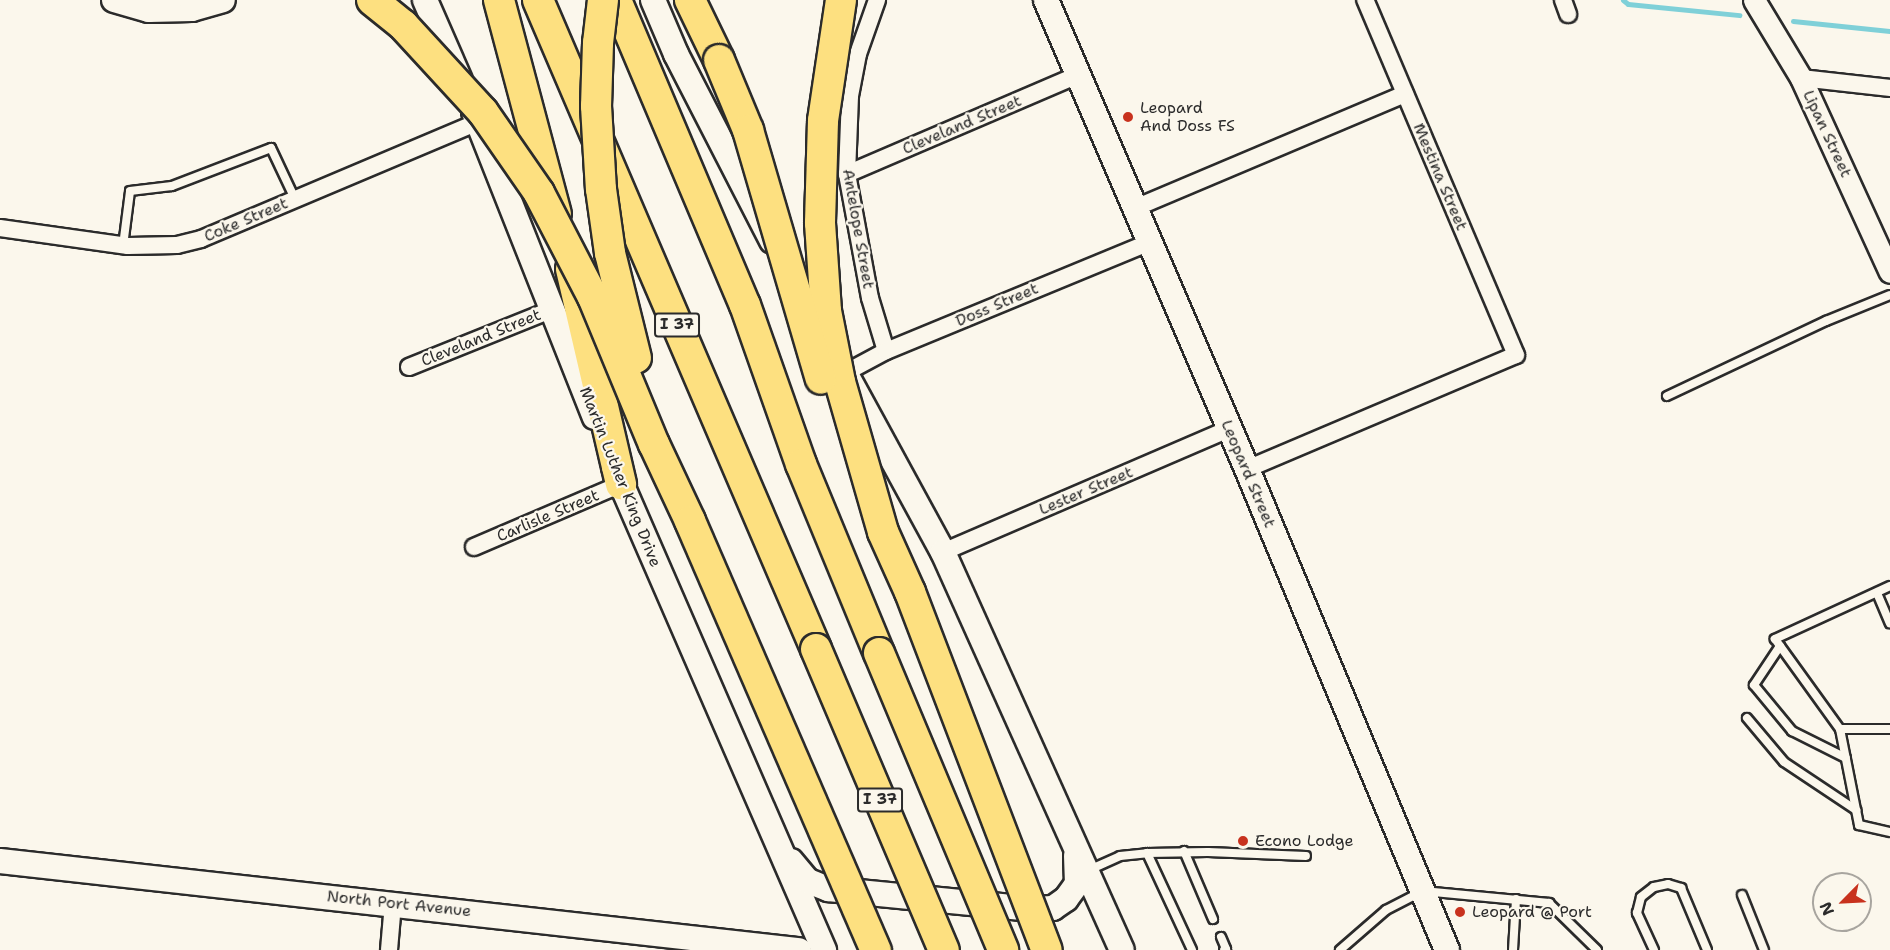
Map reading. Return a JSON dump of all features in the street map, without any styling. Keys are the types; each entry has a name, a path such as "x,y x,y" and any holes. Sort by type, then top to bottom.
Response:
{"highway":[{"path":"372,0 403,25 483,112 539,193 592,297 876,950"},
{"path":"499,0 580,303 621,484"},
{"name":"I 37","path":"538,0 944,950"},
{"path":"603,0 598,43 596,106 601,189 610,253 626,326 690,521"},
{"path":"690,0 719,60 748,130 823,385 848,458 910,592 1047,950"},
{"path":"841,0 823,121 820,223 826,311 840,382 883,532"},
{"path":"622,13 745,305 801,464 1003,950"}],"main road":[{"path":"114,0 149,10 192,9 223,0"},
{"name":"Martin Luther King Drive","path":"425,0 478,122 621,484 824,950"},
{"path":"654,0 676,54 800,296 943,552 1122,950"},
{"name":"Leopard Street","path":"1046,0 1247,469 1447,950"},
{"path":"774,837 808,881 828,889 1032,909 1053,908 1066,899 1077,884 1075,849"},
{"name":"North Port Avenue","path":"0,861 799,950"}],"street":[{"name":"Antelope Street","path":"878,0 858,54 850,96 847,174 856,233 870,298 886,351"},
{"name":"Mestina Street","path":"1247,469 1516,355 1365,0"},
{"name":"Lipan Street","path":"1754,0 1801,78 1890,272"},
{"name":"Cleveland Street","path":"847,174 1078,75"},
{"path":"1801,78 1890,88"},
{"path":"1135,208 1405,94"},
{"name":"Coke Street","path":"0,228 123,246 177,245 201,239 478,122"},
{"name":"Doss Street","path":"845,373 886,351 1150,242"},
{"name":"Cleveland Street","path":"409,367 553,309"},
{"name":"Lester Street","path":"943,552 1229,429"},
{"name":"Carlisle Street","path":"474,547 621,484"},
{"path":"389,950 393,903"}],"lane":[{"path":"123,246 130,191 172,186 271,148 295,199"},
{"path":"1667,396 1826,321 1890,295"},
{"path":"1890,586 1775,639 1840,729 1858,825 1890,832"},
{"path":"1877,593 1890,623"},
{"path":"1780,646 1754,685 1792,731 1846,758"},
{"path":"1747,718 1784,762 1856,810"},
{"path":"1840,729 1890,729"},
{"path":"1086,872 1120,856 1147,853 1184,851 1306,856"},
{"path":"1184,851 1213,919"},
{"path":"1147,853 1191,950"},
{"path":"1654,950 1637,913 1641,897 1654,887 1668,884 1681,888 1707,950"},
{"path":"1340,950 1386,910 1423,891 1549,903 1597,950"},
{"path":"1742,895 1764,950"},
{"path":"1513,950 1516,899"},
{"path":"1221,937 1226,949 1224,950"}],"waterway":[{"path":"1623,0 1628,4 1739,15"},
{"path":"1793,21 1890,31"}],"place":[{"name":"Leopard And Doss FS","path":"1128,117"},
{"name":"Econo Lodge","path":"1243,841"},
{"name":"Leopard @ Port","path":"1460,912"}]}
